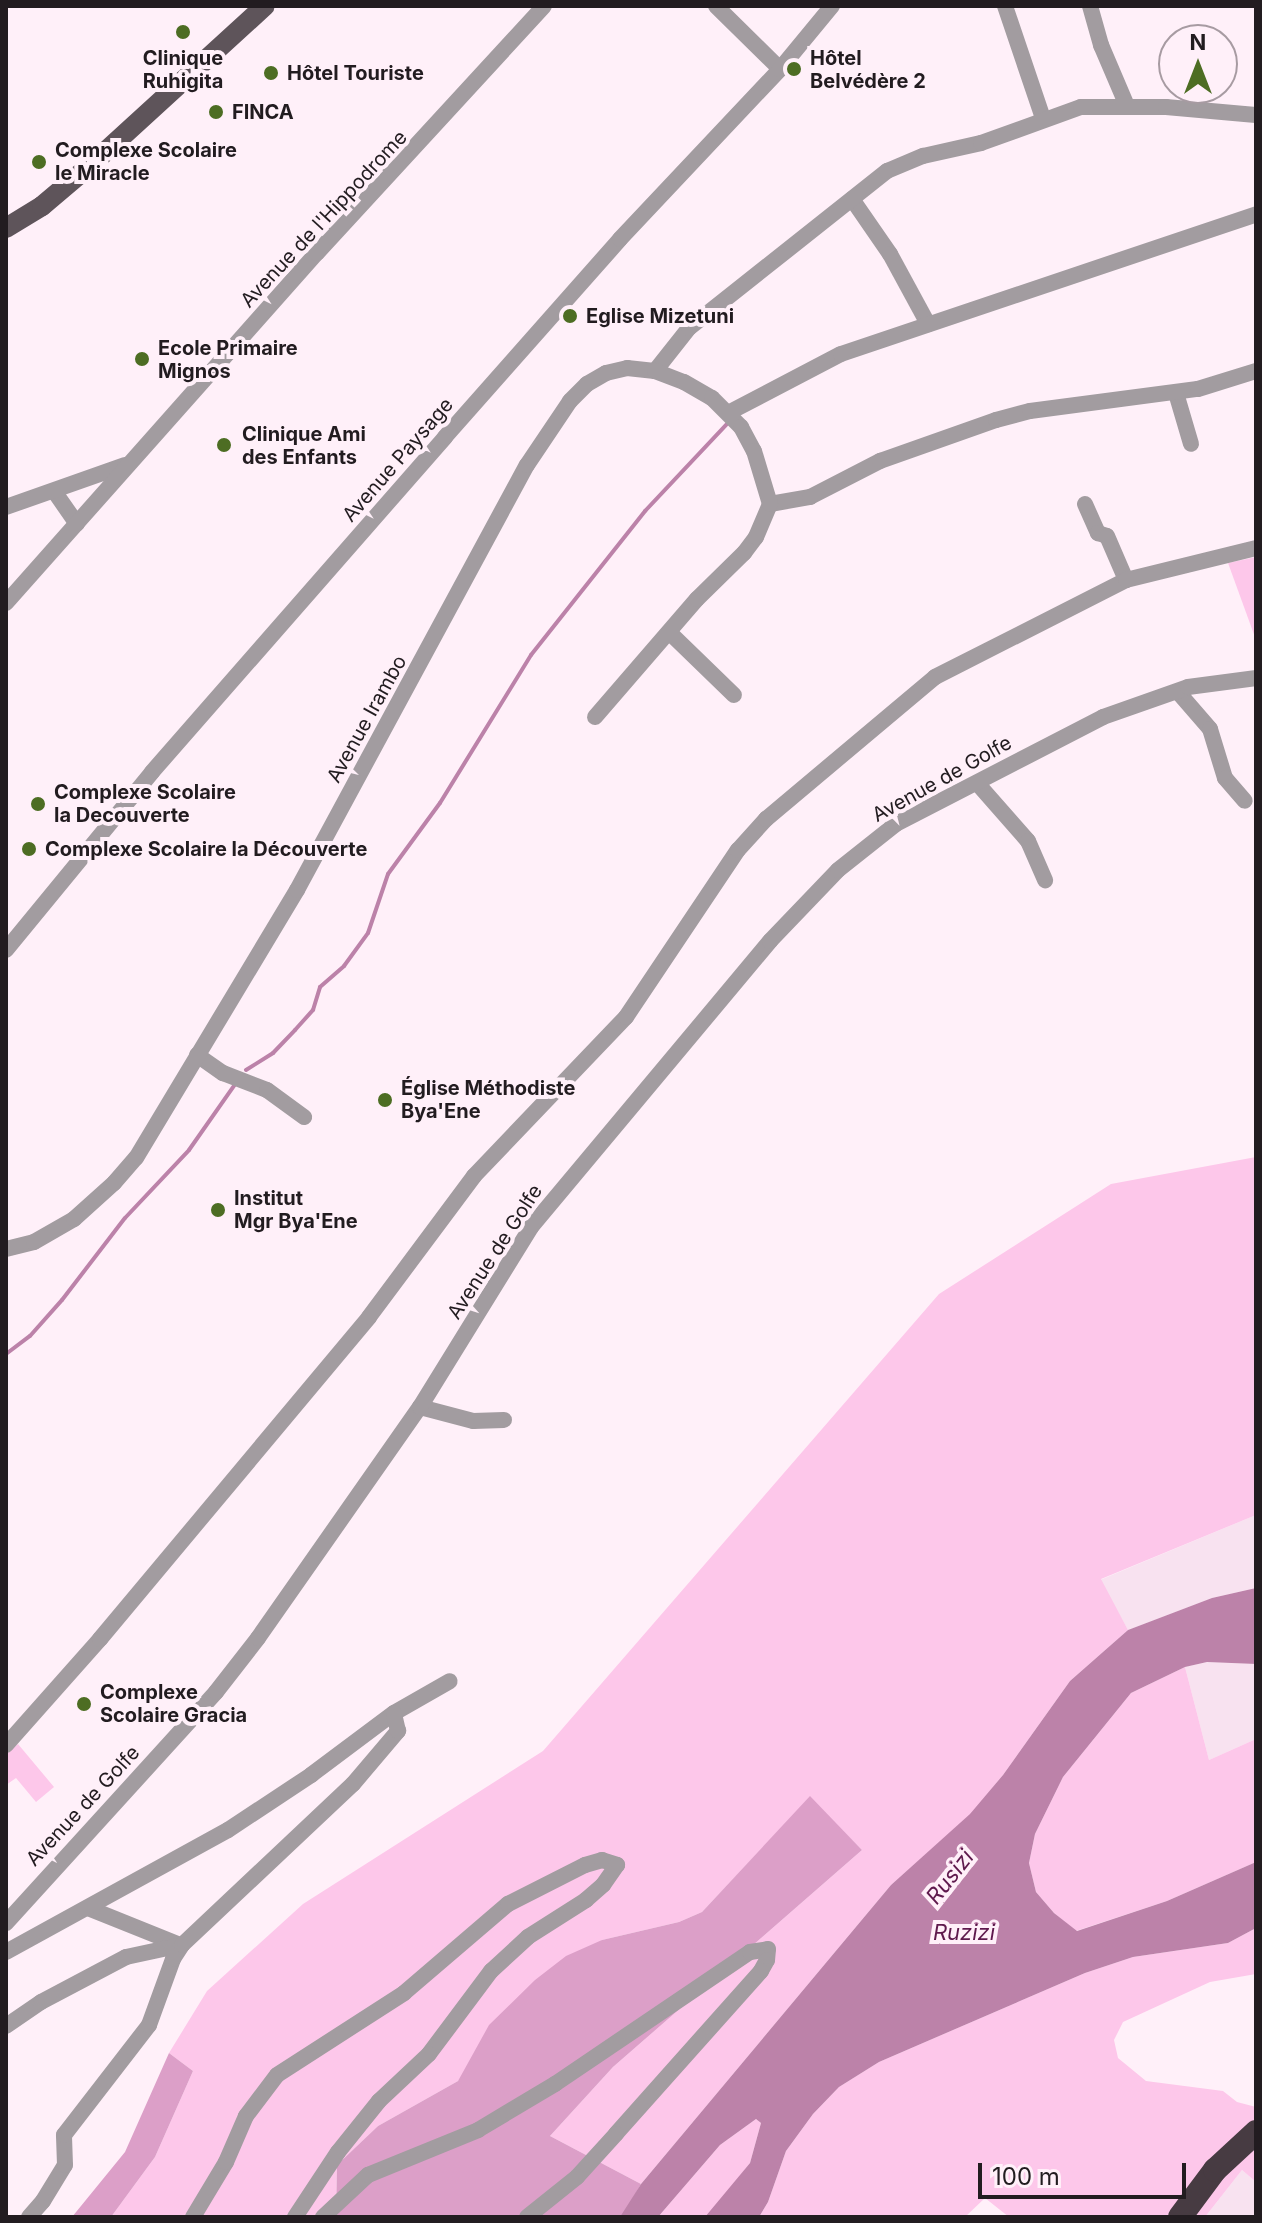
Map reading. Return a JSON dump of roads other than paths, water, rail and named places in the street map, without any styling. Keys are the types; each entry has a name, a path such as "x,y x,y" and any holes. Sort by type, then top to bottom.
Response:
{"highway":[{"path":"1180,2217 1215,2170 1256,2132"}],"main road":[{"path":"6,228 42,206 94,162 265,6"}],"street":[{"name":"Avenue de l'Hippodrome","path":"6,603 317,253 544,6"},
{"path":"716,6 780,69"},
{"name":"Avenue Paysage","path":"6,950 152,772 445,437 620,239 780,69 832,6"},
{"path":"1005,6 1043,118"},
{"path":"1090,6 1101,45 1127,106"},
{"path":"655,371 689,328 887,171 923,156 981,143 1043,118 1081,107 1127,106 1256,115"},
{"path":"852,199 890,254 928,324"},
{"path":"728,413 841,354 1256,214"},
{"name":"Avenue Irambo","path":"6,1249 34,1242 74,1219 136,1158 297,890 527,465 570,401 587,384 606,373 627,368 655,371 684,382 712,398 728,413 754,451 770,504"},
{"path":"595,717 697,599 744,553 756,537 770,504 810,497 880,461 996,420 1030,411 1176,393 1256,371"},
{"path":"1176,393 1191,444"},
{"path":"6,507 133,462"},
{"path":"54,491 77,524"},
{"path":"1085,504 1098,533 1107,536 1126,580"},
{"path":"6,1745 100,1639 369,1317 474,1176 626,1017 738,850 766,819 935,677 1126,580 1256,548"},
{"path":"670,633 734,695"},
{"name":"Avenue de Golfe","path":"6,1923 216,1692 266,1628 420,1407 531,1227 770,941 863,847 896,824 1103,717 1215,682 1256,678"},
{"path":"1178,692 1210,729 1225,778 1245,801"},
{"path":"977,783 1028,841 1045,880"},
{"path":"197,1055 223,1073 267,1090 304,1117"},
{"path":"420,1407 473,1421 504,1420"},
{"path":"6,1952 228,1830 311,1775 394,1713 450,1681"},
{"path":"29,2217 43,2201 65,2165 64,2135 149,2025 173,1959 182,1945 353,1784 398,1731 394,1713"},
{"path":"193,2217 226,2162 246,2116 277,2075 404,1993 508,1904 585,1865 602,1860 617,1865 603,1885 586,1900 528,1937 491,1971 429,2054 379,2101 338,2152 295,2217"},
{"path":"88,1908 182,1945"},
{"path":"6,2026 41,2002 126,1957 182,1945"},
{"path":"323,2217 368,2175 478,2130 555,2084 750,1952 768,1949 761,1971 607,2145 577,2177 527,2217"}],"water":[{"name":"Ruzizi","path":"1256,1588 1256,1664 1207,1662 1185,1667 1131,1693 1063,1777 1035,1834 1029,1863 1036,1892 1054,1913 1077,1931 1167,1901 1256,1862 1256,1928 1228,1943 1133,1957 1085,1973 879,2062 839,2087 813,2114 786,2151 768,2202 759,2217 705,2217 750,2163 761,2123 756,2119 720,2145 658,2217 620,2217 641,2184 891,1885 970,1814 1003,1775 1070,1681 1128,1630 1212,1598"}],"waterway":[{"path":"246,1070 273,1053 313,1010 320,987 344,966 368,933 388,874 440,803 531,655 645,511 728,423"},
{"path":"6,1354 30,1336 62,1300 125,1218 189,1150 236,1083"}],"place":[{"name":"Clinique Ruhigita","path":"183,32"},
{"name":"Hôtel Belvédère 2","path":"794,69"},
{"name":"Hôtel Touriste","path":"271,73"},
{"name":"FINCA","path":"216,112"},
{"name":"Complexe Scolaire le Miracle","path":"39,162"},
{"name":"Eglise Mizetuni","path":"570,316"},
{"name":"Ecole Primaire Mignos","path":"142,359"},
{"name":"Clinique Ami des Enfants","path":"224,445"},
{"name":"Complexe Scolaire la Decouverte","path":"38,804"},
{"name":"Complexe Scolaire la Découverte","path":"29,849"},
{"name":"Église Méthodiste Bya'Ene","path":"385,1100"},
{"name":"Institut Mgr Bya'Ene","path":"218,1210"},
{"name":"Complexe Scolaire Gracia","path":"84,1704"}],"water label":[{"name":"Rusizi","path":"950,1877"}]}
